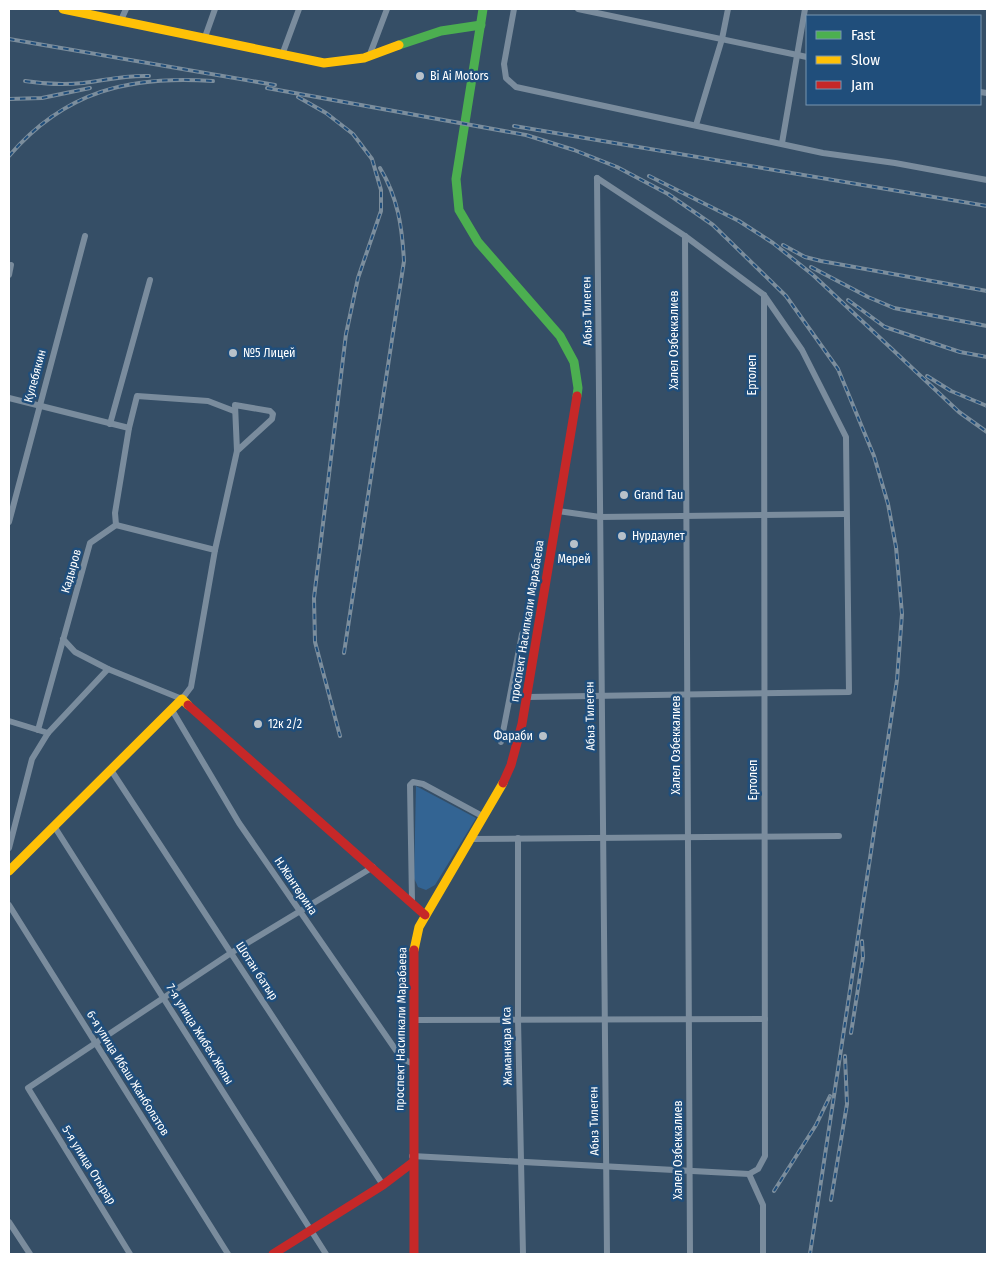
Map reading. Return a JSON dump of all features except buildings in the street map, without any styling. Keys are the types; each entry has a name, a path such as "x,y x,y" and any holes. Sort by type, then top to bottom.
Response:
{"main road":[{"path":"63,9 205,37 282,55 338,63 460,25 481,25"},
{"name":"проспект Насипкали Марабаева","path":"414,1254 412,1160 414,947 419,927 425,915 484,817 511,765 527,697 578,388 574,362 560,336 478,242 466,225 456,196 456,179 484,9"},
{"path":"9,871 182,699 412,901 425,915"},
{"path":"273,1254 383,1185 412,1160"}],"street":[{"path":"121,20 126,9"},
{"path":"205,37 215,9"},
{"path":"282,55 299,9"},
{"path":"370,54 387,9"},
{"path":"514,9 504,64 506,78 516,87 822,153 896,163 987,180"},
{"path":"578,9 806,57"},
{"path":"615,17 618,9"},
{"path":"696,125 722,39 728,9"},
{"path":"782,143 805,9"},
{"name":"Абыз Тилеген","path":"607,1254 596,178 685,236"},
{"name":"Кулебякин","path":"9,522 85,236"},
{"path":"527,697 849,692 846,437 802,350 764,295 685,236"},
{"name":"Халел Озбеккалиев","path":"685,236 690,1254"},
{"path":"9,275 11,265"},
{"path":"110,424 150,280"},
{"name":"Ертолеп","path":"749,1174 758,1169 765,1156 764,295"},
{"path":"216,550 116,526 115,513 129,428 137,396 208,401 234,411"},
{"path":"9,398 129,428"},
{"path":"63,639 75,652 108,669 182,699 191,687 216,550 237,451 235,405 270,411 273,414 272,419 237,451"},
{"path":"558,511 600,517 846,514"},
{"name":"Кадыров","path":"38,730 90,543 116,526"},
{"path":"501,742 522,634"},
{"path":"9,848 32,759 48,733 108,669"},
{"name":"Н.Жантөрина","path":"172,710 239,823 402,1058 414,1064"},
{"path":"9,721 48,733"},
{"name":"Шотан батыр","path":"111,770 383,1185"},
{"path":"412,901 410,785 413,782 423,784 484,817"},
{"name":"7-я улица Жибек Жолы","path":"54,826 326,1254"},
{"path":"471,839 839,836"},
{"name":"Жаманкара Иса","path":"518,838 518,1020 523,1254"},
{"path":"97,1045 231,953 373,868"},
{"name":"6-я улица Ибаш Жанболатов","path":"9,905 228,1254"},
{"path":"414,1020 765,1019"},
{"name":"5-я улица Отырар","path":"97,1045 28,1088 130,1254"},
{"path":"412,1160 521,1162 749,1174 763,1205 763,1254"},
{"path":"9,1222 30,1254"}],"shaded area":[{"path":"416,786 476,818 435,885 426,890 418,887 414,878"}],"railway":[{"path":"9,39 275,85"},
{"path":"25,81 69,84 149,76"},
{"path":"9,156 30,134 53,116 76,102 101,92 127,85 154,81 213,81"},
{"path":"9,99 42,98 90,88"},
{"path":"267,88 526,135 574,150 617,167 668,194 713,225 786,296 838,369 874,456 888,504 896,547 902,614 897,680 810,1254"},
{"path":"298,97 326,113 353,134 372,159 381,190 381,211 358,278 346,334 314,598 315,642 340,736"},
{"path":"514,126 987,206"},
{"path":"344,653 404,261 402,236 395,201 380,168"},
{"path":"649,176 739,221 773,243 813,275 959,412 987,432"},
{"path":"783,245 805,257 821,261 987,291"},
{"path":"811,267 868,297 894,308 987,326"},
{"path":"848,300 885,327 960,352 987,357"},
{"path":"927,376 951,391 987,406"},
{"path":"851,1033 863,957 862,941"},
{"path":"831,1200 847,1104 845,1056"},
{"path":"774,1191 816,1125 830,1096"}],"traffic: fast":[{"path":"483,9 456,179 459,210 478,242 560,336 574,362 578,388 577,396"},
{"path":"399,45 441,31 481,25"}],"traffic: slow":[{"path":"63,9 324,63 364,58 399,45"},
{"path":"9,871 182,699 188,705"},
{"path":"414,950 419,927 503,783"}],"traffic: jam":[{"path":"503,783 511,765 522,724 577,396"},
{"path":"188,705 425,915"},
{"path":"414,950 414,1254"},
{"path":"273,1254 383,1185 412,1163"}],"place":[{"name":"Bi Ai Motors","path":"420,76"},
{"name":"№5 Лицей","path":"233,353"},
{"name":"Grand Tau","path":"624,495"},
{"name":"Нурдаулет","path":"622,536"},
{"name":"Мерей","path":"574,544"},
{"name":"12к 2/2","path":"258,724"},
{"name":"Фараби","path":"543,736"}]}
